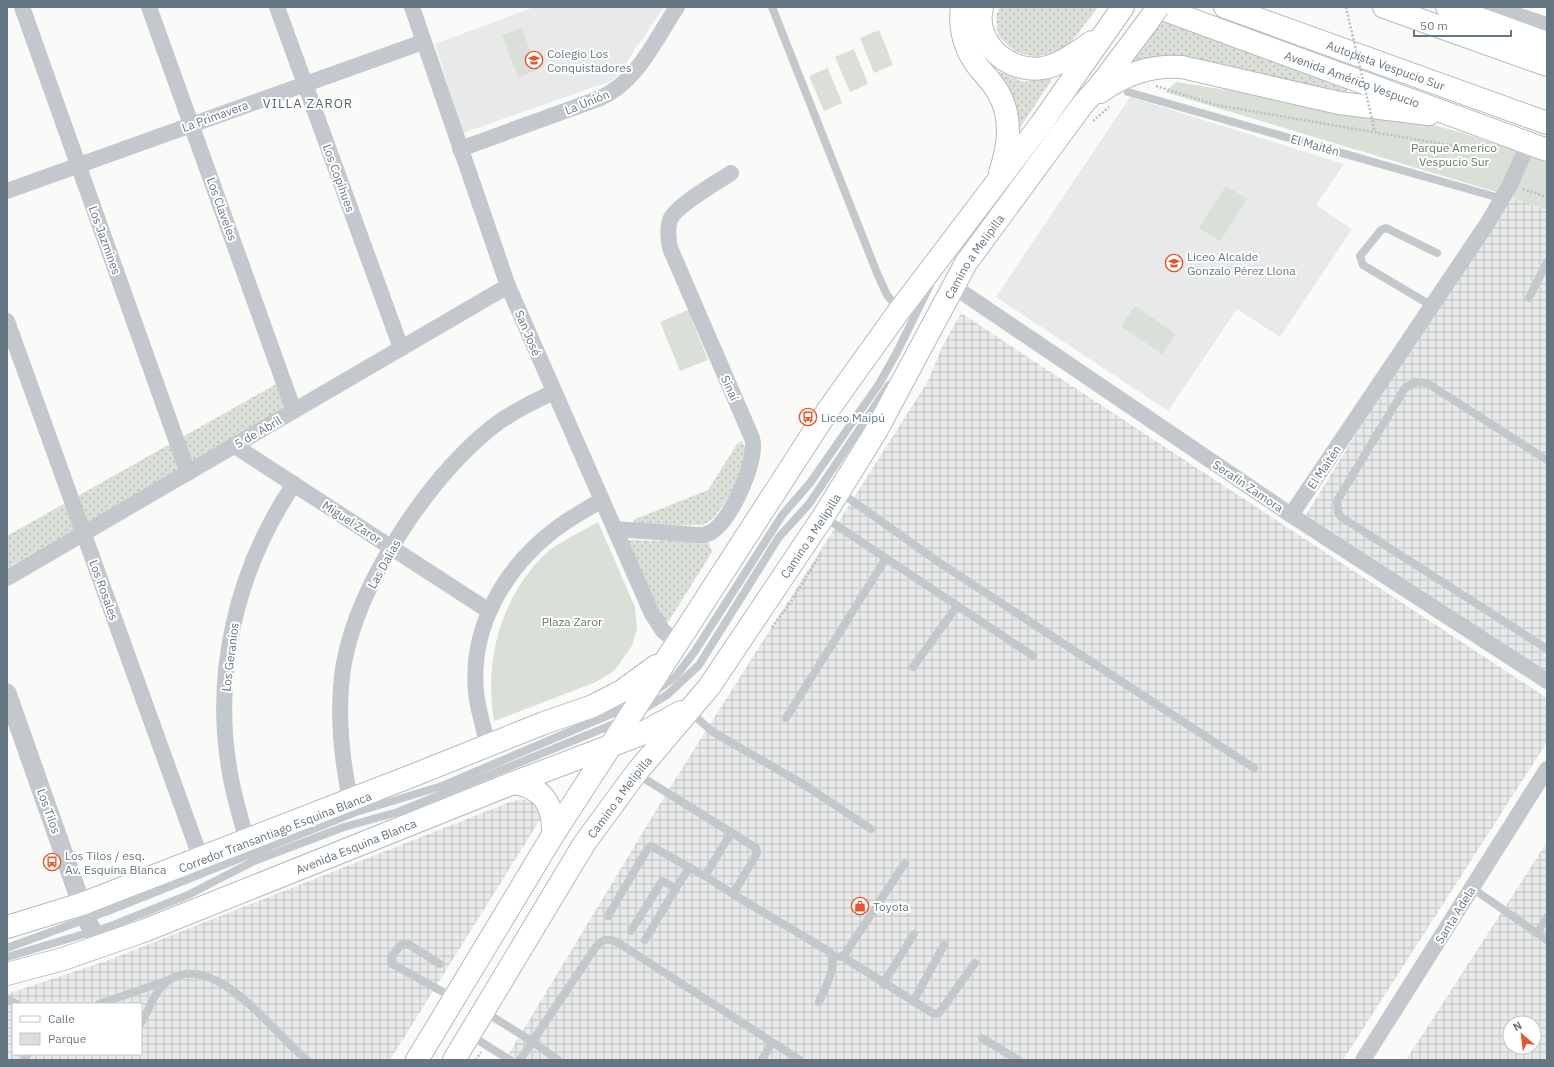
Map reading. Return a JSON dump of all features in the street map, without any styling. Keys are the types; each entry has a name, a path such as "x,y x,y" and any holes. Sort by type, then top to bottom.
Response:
{"main road":[{"path":"962,7 961,24 967,47 978,66 998,92 1006,111 1008,139 1000,171 994,187"},
{"path":"982,7 981,24 990,46 1002,59 1018,67 1037,69 1051,66 1101,36"},
{"name":"Autopista Vespucio Sur","path":"1225,7 1547,123"},
{"path":"1384,7 1547,65"},
{"path":"1447,7 1547,43"},
{"name":"Camino a Melipilla","path":"417,1060 553,835 828,410 899,311 1041,124 1101,36 1120,11"},
{"name":"Camino a Melipilla","path":"454,1060 584,844 636,773 693,707 840,492 875,433 953,286 984,238 1083,104 1101,84 1155,11"},
{"name":"Avenida Américo Vespucio","path":"1155,11 1476,122 1538,146"},
{"path":"1083,104 1115,82 1134,72 1152,67 1172,66 1339,103 1476,122"},
{"name":"Avenida Esquina Blanca","path":"7,974 63,960 93,925 201,858 609,699 641,678 673,649"},
{"name":"Avenida Esquina Blanca","path":"7,927 93,925 514,783 611,746 660,725 693,707"},
{"path":"514,783 529,787 544,798 552,815 553,835"}],"street":[{"name":"Los Jazmines","path":"22,7 188,473"},
{"name":"Los Claveles","path":"149,7 294,411"},
{"name":"Los Copihues","path":"276,7 401,348"},
{"name":"La Unión","path":"460,149 598,99 619,88 632,76 677,7"},
{"path":"1492,7 1528,13 1547,25"},
{"name":"San José","path":"417,9 423,42 508,286 655,618 673,649"},
{"name":"La Primavera","path":"7,191 423,42"},
{"name":"El Maitén","path":"1291,515 1538,146"},
{"name":"Sinaí","path":"615,529 698,535 709,533 718,526 730,508 750,469 753,453 752,438 670,248 668,233 670,220 676,210 730,173"},
{"name":"5 de Abril","path":"7,578 508,286"},
{"name":"Serafín Zamora","path":"953,286 1291,515 1547,681"},
{"name":"Los Rosales","path":"7,321 201,858"},
{"name":"Las Dalias","path":"350,800 343,764 340,729 340,697 344,662 355,621 363,602 392,548 425,498 444,475 478,439 507,417 554,392"},
{"name":"Miguel Zaror","path":"235,446 489,611"},
{"name":"Los Geranios","path":"247,840 235,798 227,753 224,702 228,650 239,599 250,567 268,527 294,484"},
{"path":"488,745 478,709 476,673 480,641 489,611 511,575 539,543 568,521 602,500"},
{"name":"Los Tilos","path":"7,693 93,925"},
{"name":"Santa Adela","path":"1363,1060 1547,769"}],"lane":[{"path":"772,7 877,273 887,295 899,311"},
{"name":"El Maitén","path":"1128,92 1506,192"},
{"path":"1432,306 1363,265 1360,256 1381,230 1386,228 1437,253"},
{"path":"635,709 670,681 682,668 784,514 810,483 879,384 896,354 956,235"},
{"path":"1529,298 1547,262"},
{"path":"635,709 668,695 699,665 779,537 809,504 916,347 953,286"},
{"path":"1547,460 1428,383 1415,382 1405,388 1337,501 1340,517 1547,649"},
{"path":"840,492 940,563 1254,768"},
{"path":"823,517 1033,656"},
{"path":"786,718 886,558"},
{"path":"913,667 957,606"},
{"path":"693,707 713,732 806,786 871,829"},
{"name":"Corredor Transantiago Esquina Blanca","path":"7,957 93,925 356,812 442,786 554,740 635,709"},
{"name":"Corredor Transantiago Esquina Blanca","path":"7,948 93,925 188,895 254,861 344,827 398,812 598,732 635,709"},
{"path":"636,773 756,848 757,852 733,894"},
{"path":"705,876 731,833"},
{"path":"608,916 648,848 651,846 705,876 830,952 833,956 834,963 818,1002"},
{"path":"843,957 905,863"},
{"path":"645,940 689,868"},
{"path":"631,931 662,881 676,888"},
{"path":"1472,888 1547,940"},
{"path":"1537,933 1547,917"},
{"path":"883,984 914,934"},
{"path":"520,1060 595,948 601,940 608,938 617,942 800,1060"},
{"path":"440,964 408,944 401,945 391,957 392,964 455,998"},
{"path":"913,1002 944,945"},
{"path":"833,956 843,957 883,984 934,1014 939,1013 975,963"},
{"path":"102,1003 183,974 199,974 219,980 243,1000 307,1060"},
{"path":"142,1021 156,993 169,980"},
{"path":"484,1012 533,1042 558,1060"},
{"path":"469,1035 510,1060"},
{"path":"982,1038 1018,1060"},
{"path":"762,1060 772,1042"}],"path":[{"path":"1346,7 1375,132"},
{"path":"1218,105 1489,152"},
{"path":"1506,192 1547,196"}],"shaded area":[{"name":"Colegio Los Conquistadores","path":"534,7 664,7 617,76 611,81 463,133 435,44"},
{"name":"Liceo Alcalde Gonzalo Pérez Llona","path":"1130,97 1344,164 1316,205 1352,229 1280,337 1237,309 1168,411 996,297"},
{"path":"1503,194 1547,210 1547,672 1306,515"},
{"path":"961,313 1547,698 1547,742 1343,1060 505,1060 669,789 928,381 942,347"},
{"path":"522,799 536,804 543,815 390,1060 7,1060 7,994 106,961 510,802"},
{"path":"1547,842 1547,1060 1406,1060"}],"green space":[{"path":"1000,7 1098,7 1066,49 1035,57 1015,52 998,36 996,16"},
{"path":"968,15 985,56 997,71 1024,82 1056,73 1014,137 982,62"},
{"path":"1164,18 1346,87 1348,96 1127,68"},
{"path":"522,28 537,70 518,77 502,35"},
{"path":"879,30 893,65 874,73 860,38"},
{"path":"854,49 868,84 850,92 835,57"},
{"path":"828,68 842,103 824,111 809,76"},
{"name":"Parque Americo Vespucio Sur","path":"1176,82 1405,118 1460,132 1547,161 1547,210 1503,194 1165,92"},
{"path":"1226,186 1247,199 1220,241 1199,228"},
{"path":"1135,306 1176,334 1162,354 1121,326"},
{"path":"688,310 708,360 680,371 660,322"},
{"path":"278,383 288,408 7,568 7,536"},
{"path":"742,441 748,456 732,492 714,518 703,525 637,526 633,520 708,490 737,444"},
{"name":"Plaza Zaror","path":"598,522 635,607 637,628 632,646 614,671 596,682 494,721 491,698 491,676 494,654 499,632 506,612 516,592 528,573 543,556 561,543"},
{"path":"627,540 708,542 712,552 665,627"}],"place":[{"name":"Colegio Los Conquistadores","path":"534,60"},
{"name":"Liceo Alcalde Gonzalo Pérez Llona","path":"1174,263"},
{"name":"Liceo Maipú","path":"808,417"},
{"name":"Los Tilos / esq. Av. Esquina Blanca","path":"52,862"},
{"name":"Toyota","path":"860,906"}],"district":[{"name":"VILLA ZAROR","path":"308,103"}]}
